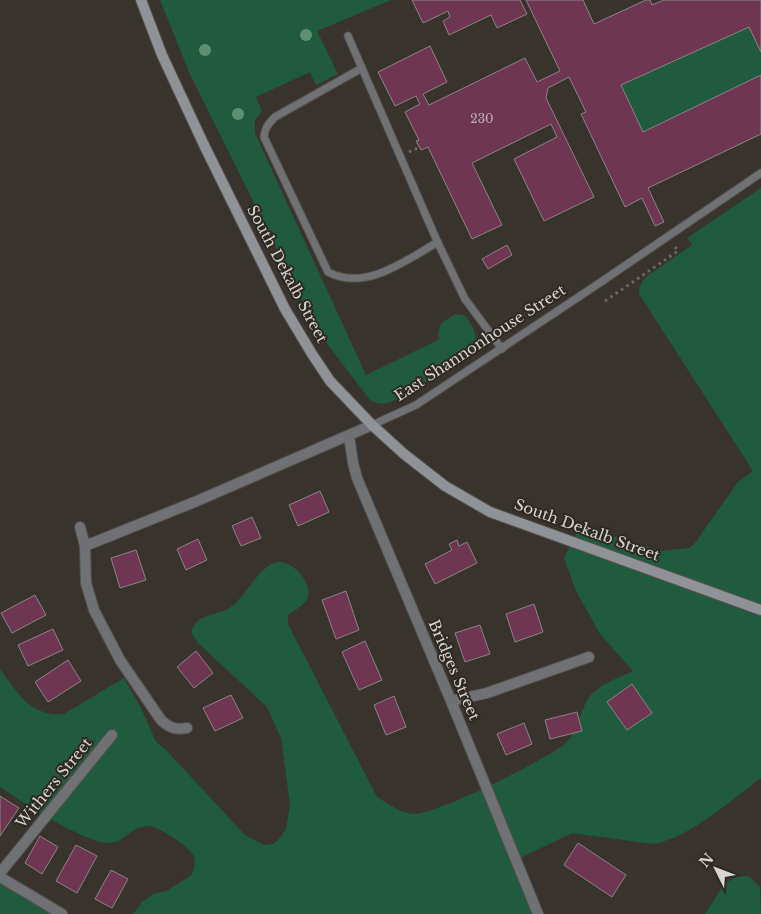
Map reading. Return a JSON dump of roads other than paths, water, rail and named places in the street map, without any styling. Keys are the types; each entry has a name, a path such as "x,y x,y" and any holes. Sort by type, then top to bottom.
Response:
{"main road":[{"name":"South Dekalb Street","path":"141,0 162,55 285,309 330,381 372,425 404,454 445,486 490,512 761,610"}],"street":[{"name":"East Shannonhouse Street","path":"85,546 197,501 372,425"},
{"name":"Bridges Street","path":"349,436 357,478 451,700 538,914"},
{"path":"80,527 85,546 86,583 94,610 120,660 160,720 175,730 187,728"},
{"path":"451,700 487,693 589,657"},
{"name":"Withers Street","path":"0,875 112,735"},
{"path":"0,875 62,914"}],"lane":[{"path":"348,36 438,242 466,298 502,348"},
{"path":"362,68 275,117 264,131 264,138 328,272 351,279 380,274 438,242"},
{"name":"East Shannonhouse Street","path":"372,425 416,405 761,173"}]}
